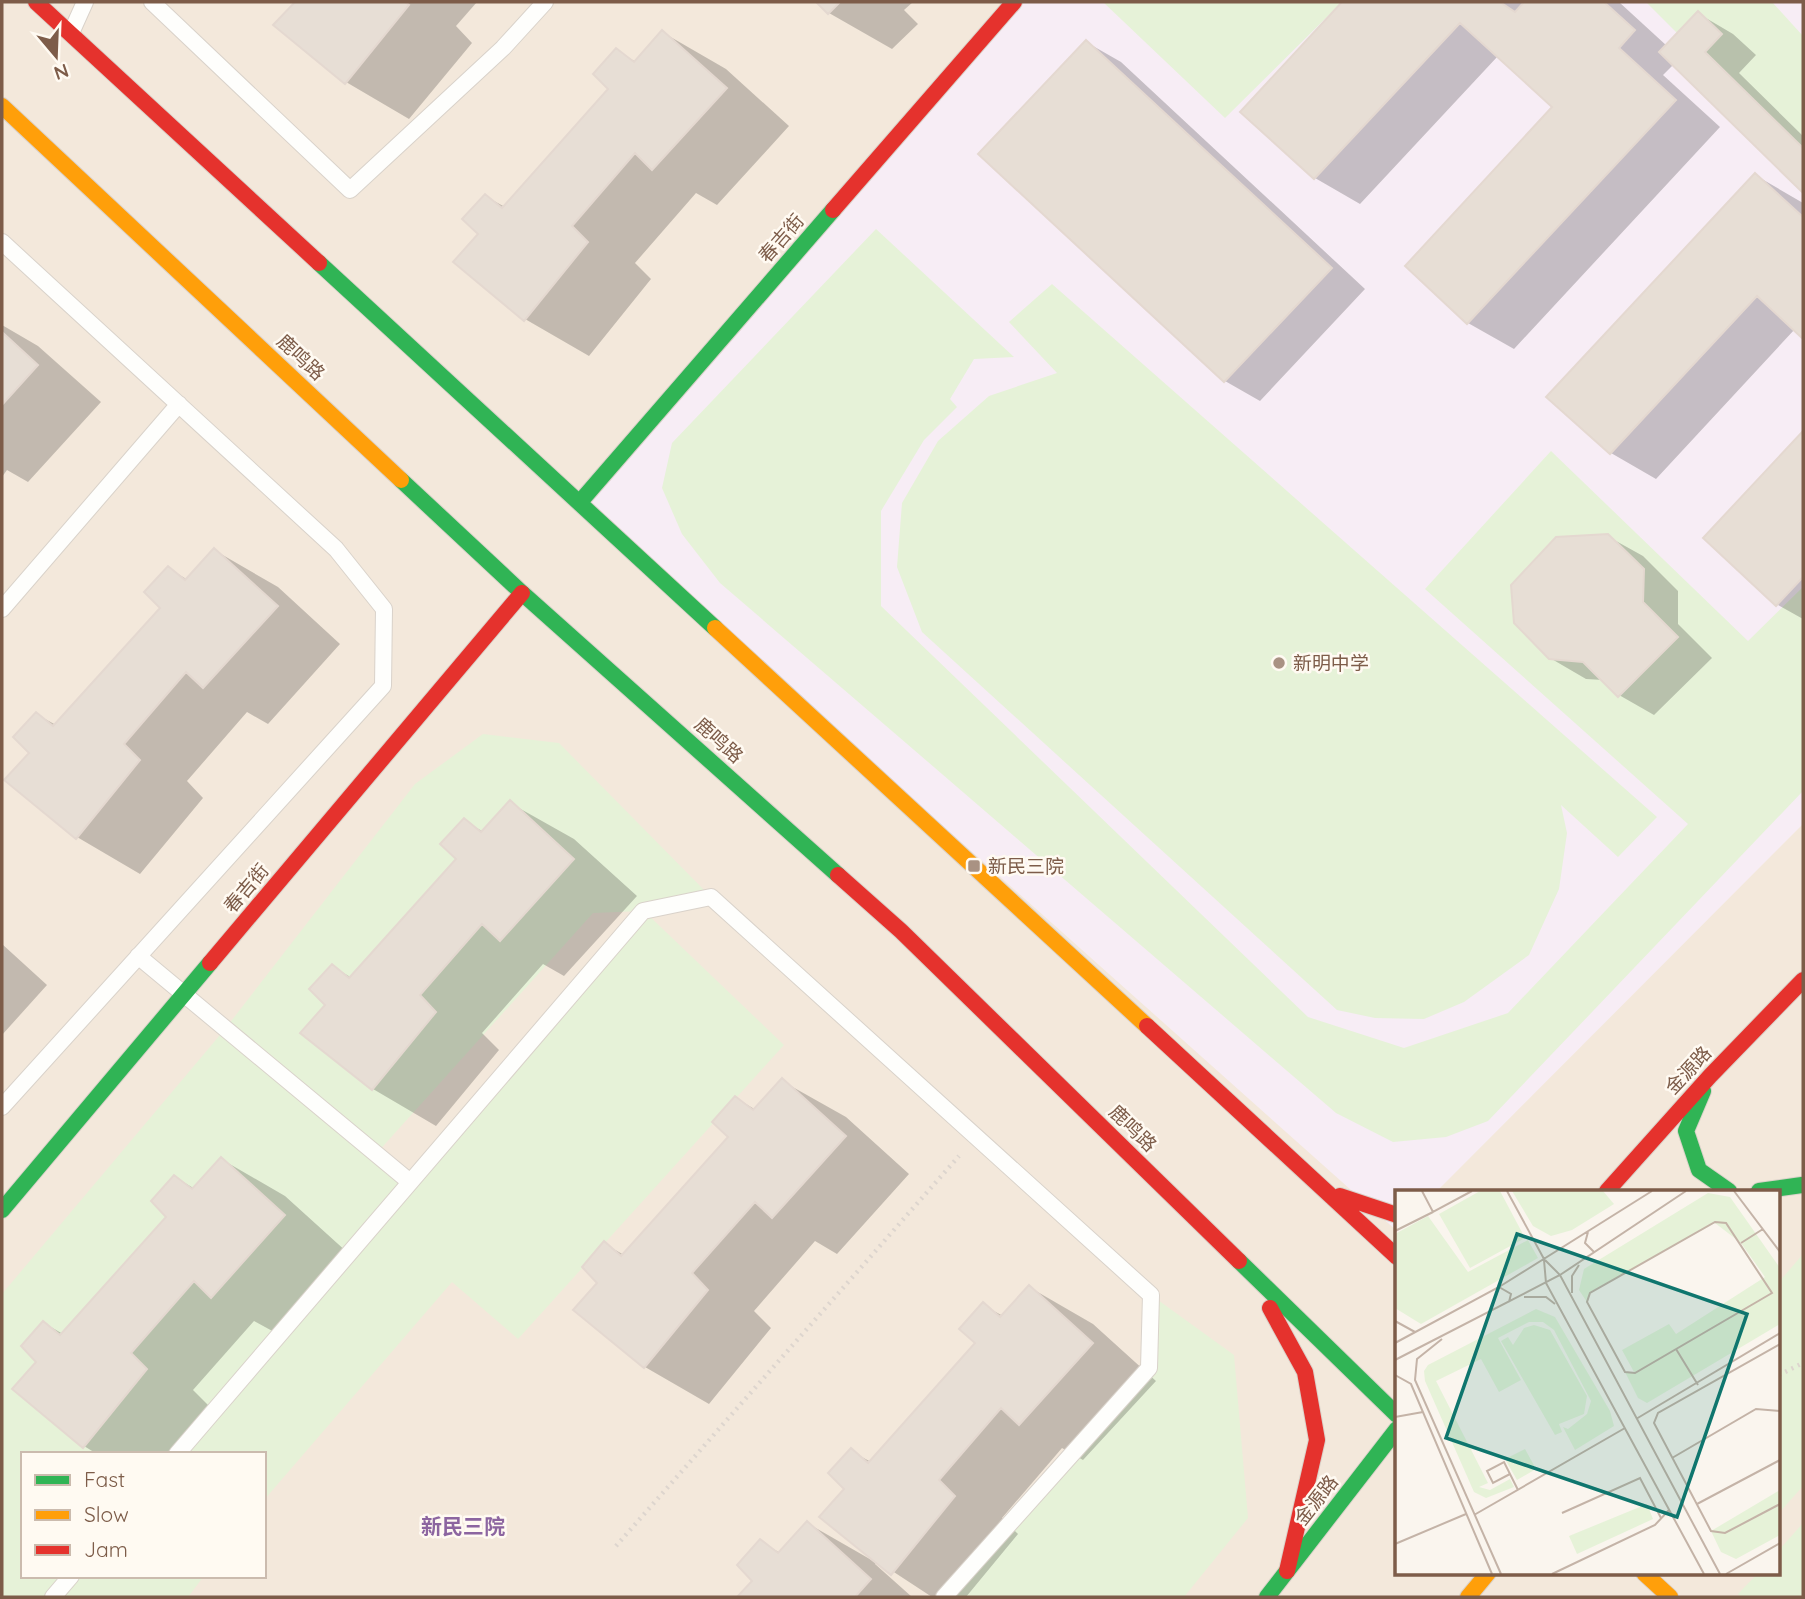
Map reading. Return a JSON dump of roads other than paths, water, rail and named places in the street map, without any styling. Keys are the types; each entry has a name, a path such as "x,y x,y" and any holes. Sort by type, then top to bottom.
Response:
{"main road":[{"path":"36,2 1395,1255"},
{"name":"春吉街","path":"580,502 1014,2"},
{"name":"鹿鸣路","path":"2,106 522,593 901,931 1395,1414"},
{"name":"春吉街","path":"2,1210 522,593"},
{"name":"金源路","path":"1599,1188 1628,1167 1710,1076 1803,980"},
{"path":"1710,1076 1686,1131 1699,1170 1728,1190"},
{"path":"1765,1190 1802,1184"},
{"path":"1786,1203 1802,1184"},
{"path":"1325,1191 1395,1214"},
{"path":"1251,1273 1306,1372 1317,1440 1287,1571"},
{"name":"金源路","path":"1267,1597 1395,1432"},
{"path":"1468,1597 1487,1574"},
{"path":"1645,1574 1670,1597"}],"lane":[{"path":"71,33 85,2"},
{"path":"152,2 350,190 503,48 545,2"},
{"path":"2,242 336,549 384,609 383,686 2,1107"},
{"path":"2,608 179,404"},
{"path":"179,1452 643,911 711,897 1151,1295 1149,1368 944,1597"},
{"path":"138,956 410,1182"},
{"path":"53,1597 69,1578"}],"place":[{"name":"新明中学","path":"1279,663"},
{"name":"新民三院","path":"974,866"}],"district":[{"name":"新民三院","path":"463,1526"}]}
